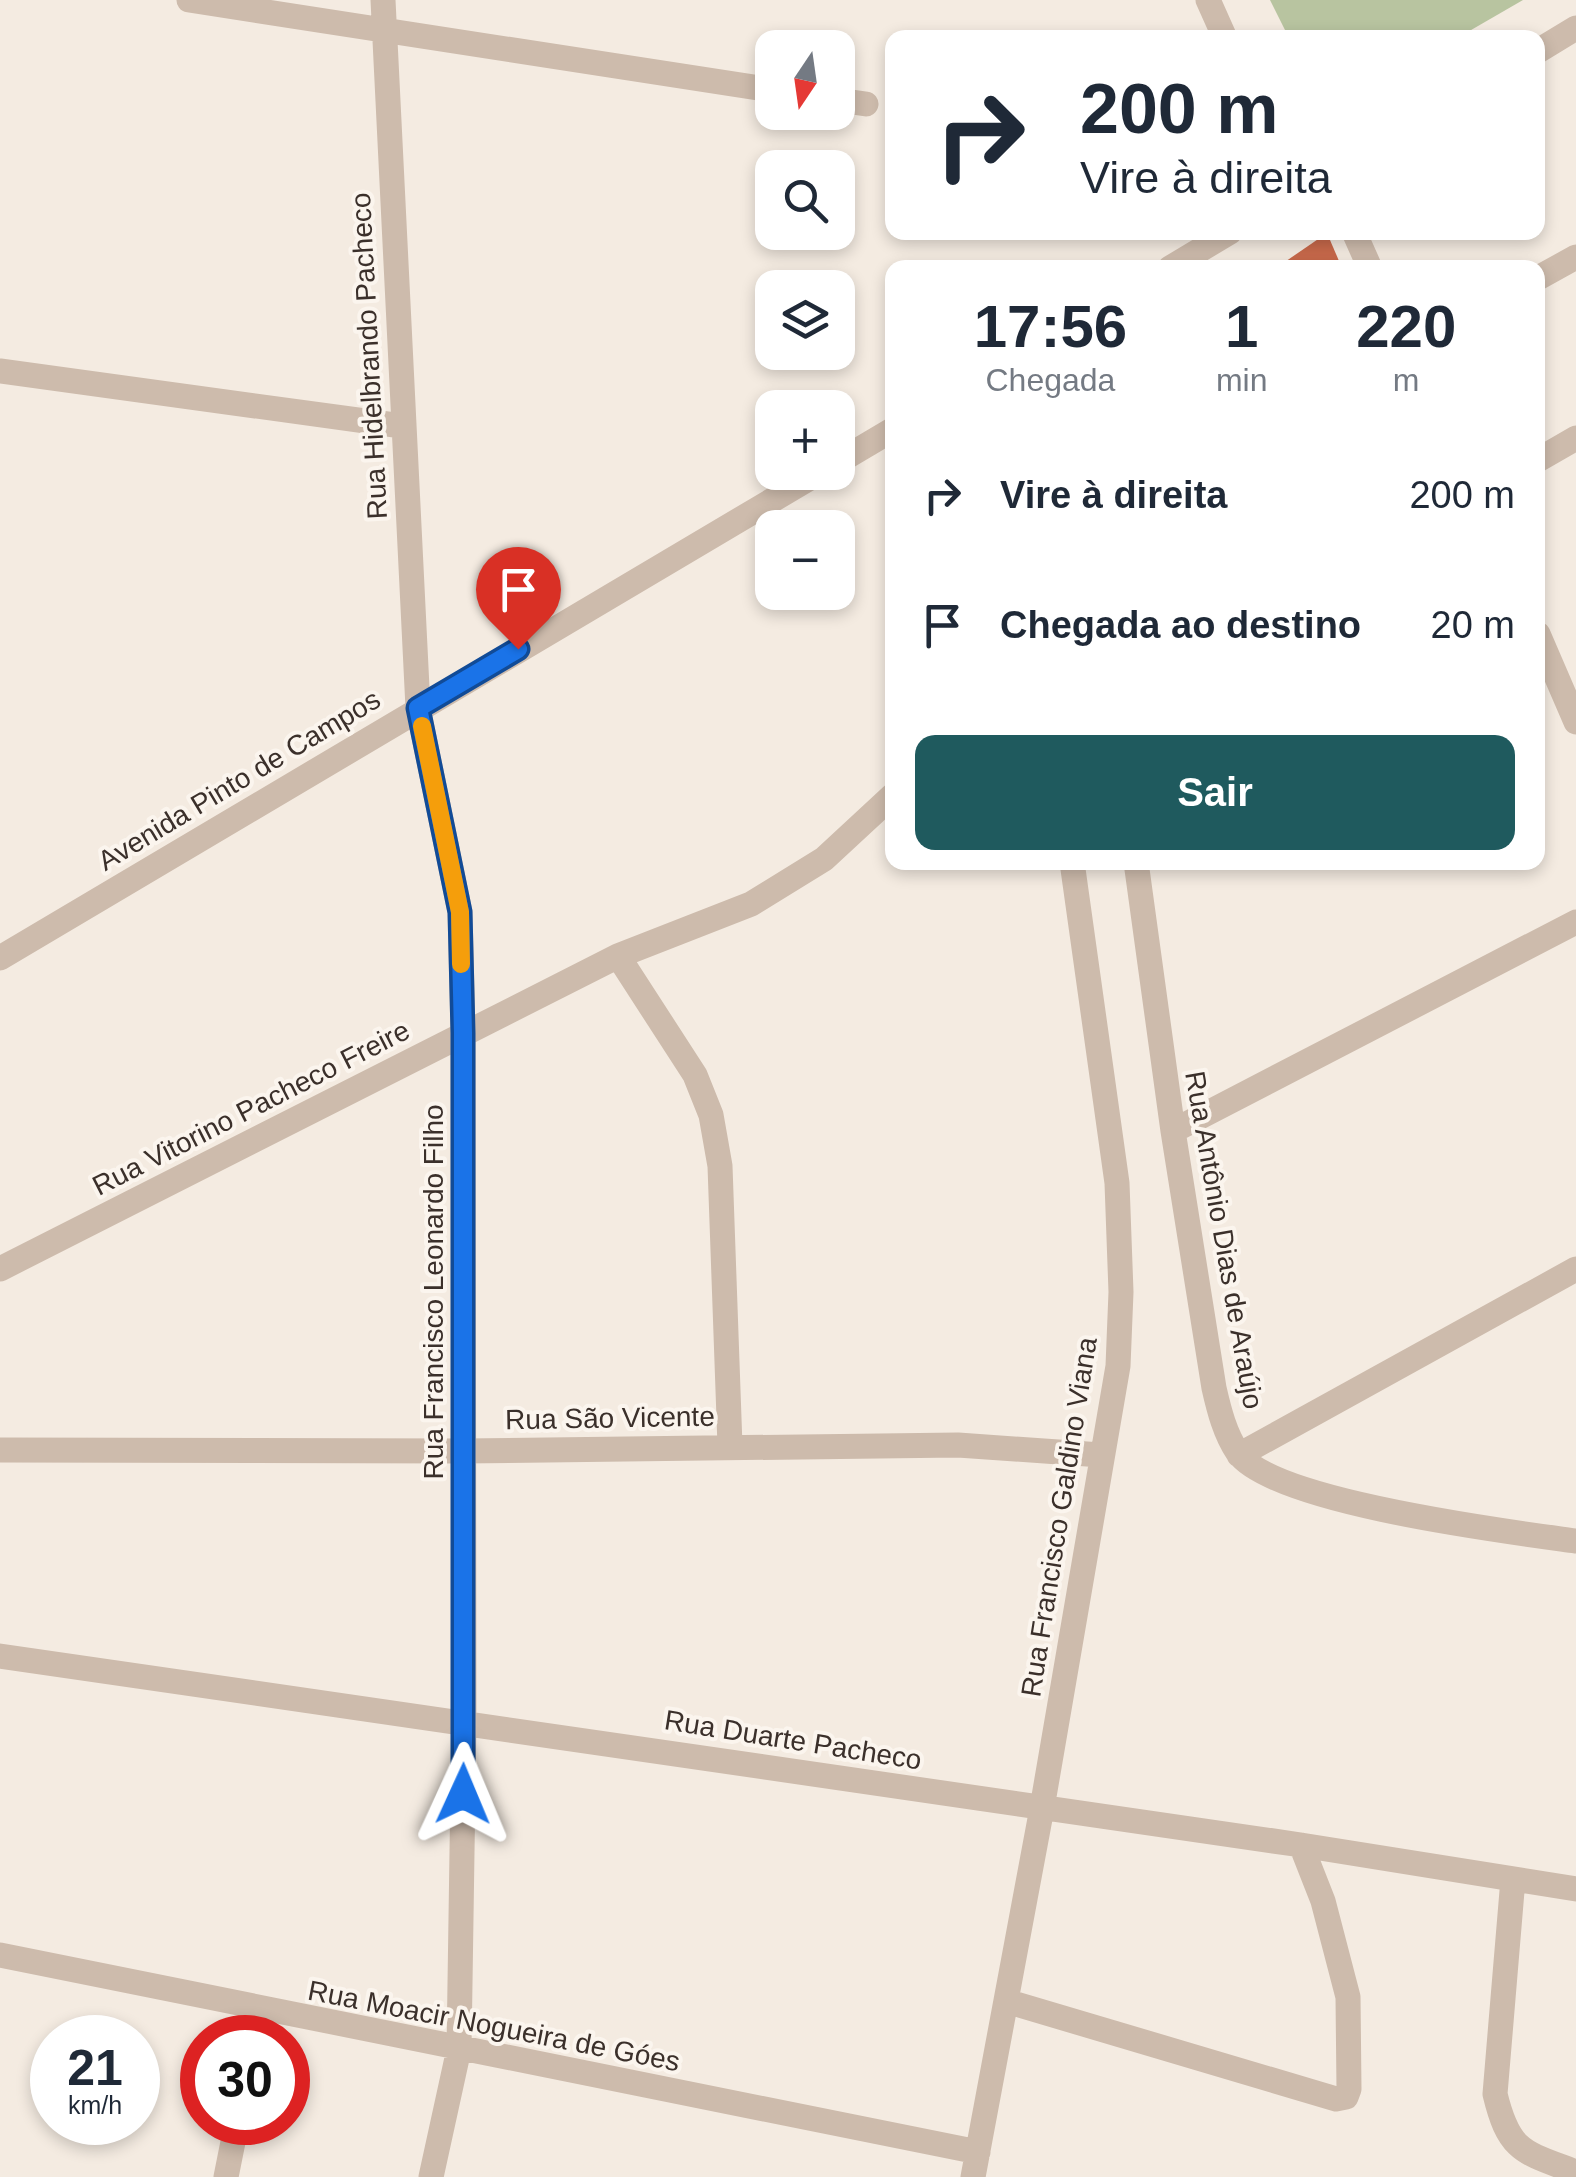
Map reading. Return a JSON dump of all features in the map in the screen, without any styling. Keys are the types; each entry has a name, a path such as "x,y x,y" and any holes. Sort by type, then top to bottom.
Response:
{"street":[{"path":"189,0 755,87"},
{"name":"Rua Hidelbrando Pacheco","path":"383,0 418,708"},
{"path":"1208,0 1221,30"},
{"path":"1545,47 1576,28"},
{"path":"855,102 866,104"},
{"path":"1183,260 1217,240"},
{"path":"1545,274 1576,258"},
{"path":"0,371 402,426"},
{"path":"855,452 885,434"},
{"path":"1545,456 1576,438"},
{"name":"Avenida Pinto de Campos","path":"0,958 789,490"},
{"path":"1545,650 1576,722"},
{"name":"Rua Francisco Leonardo Filho","path":"418,708 460,912 463,1033 464,1721 459,2049 431,2177"},
{"name":"Rua Vitorino Pacheco Freire","path":"0,1270 618,956 751,904 824,859 885,802"},
{"name":"Rua Francisco Galdino Viana","path":"975,2165 1042,1808 1118,1366 1121,1292 1117,1183 1073,870"},
{"name":"Rua Antônio Dias de Araújo","path":"1137,870 1214,1388 1239,1455"},
{"path":"1173,1131 1576,922"},
{"path":"618,956 695,1076 711,1116 720,1166 730,1446"},
{"path":"1576,1270 1239,1455 1266,1474 1337,1498 1451,1523 1576,1542"},
{"name":"Rua São Vicente","path":"0,1450 463,1451 958,1445 1101,1455"},
{"name":"Rua Duarte Pacheco","path":"0,1656 464,1721 1576,1889"},
{"path":"1006,2001 1336,2098 1346,2097 1348,1997 1327,1915 1301,1845"},
{"path":"1513,1878 1495,2094 1502,2122 1515,2146 1576,2172"},
{"name":"Rua Moacir Nogueira de Góes","path":"0,1956 459,2049 975,2165"},
{"path":"261,2015 262,2010"},
{"path":"226,2177 233,2145"}],"green space":[{"path":"1270,0 1523,0 1471,30 1285,30"}],"building":[{"path":"1317,240 1330,240 1339,260 1288,260"}],"slow traffic":[{"path":"422,726 460,912 461,964"}],"route":[{"path":"463,1794 460,912 418,708 518,649"}]}
